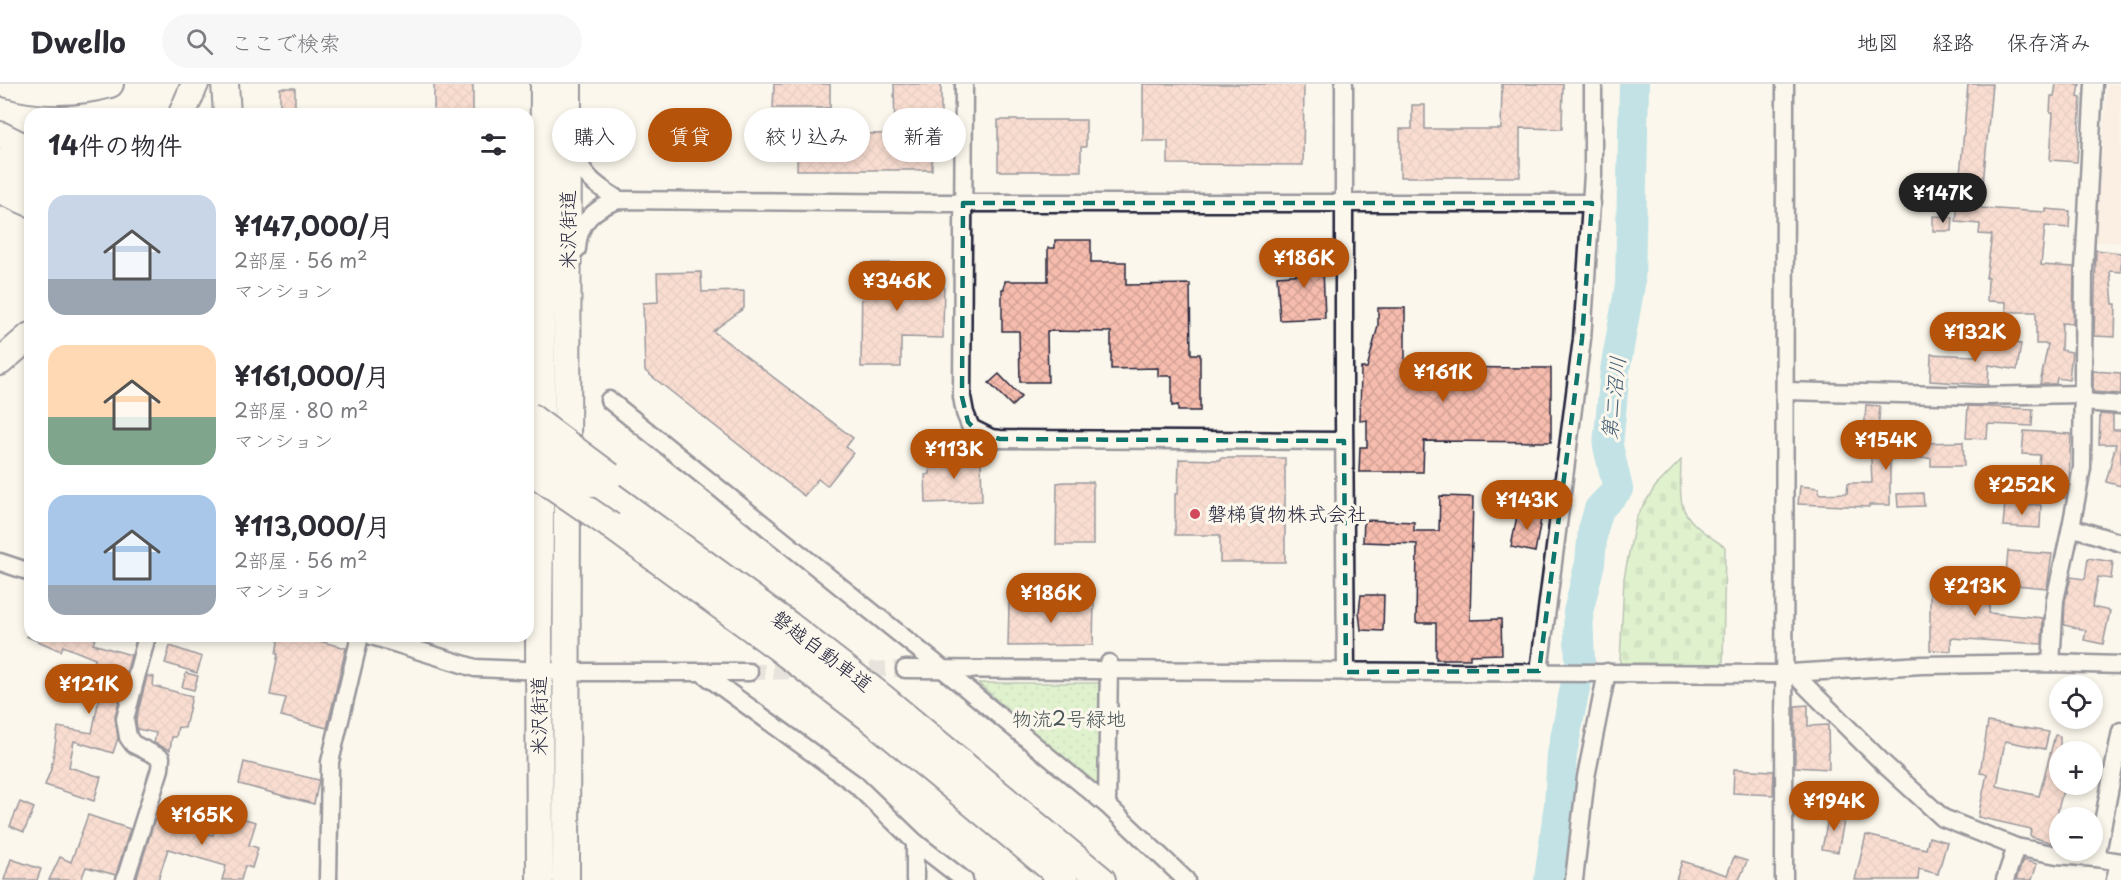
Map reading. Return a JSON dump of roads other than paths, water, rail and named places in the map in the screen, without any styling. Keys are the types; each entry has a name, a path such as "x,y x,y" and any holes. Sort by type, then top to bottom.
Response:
{"highway":[{"path":"8,84 50,91 87,90 110,84"},
{"path":"169,108 179,84"},
{"path":"185,108 195,84"},
{"path":"225,84 227,108"},
{"name":"米沢街道","path":"554,89 567,378 566,880"},
{"name":"米沢街道","path":"540,880 538,670 554,89"},
{"path":"0,135 24,147"},
{"path":"0,163 24,175"},
{"path":"0,190 24,200"},
{"path":"0,362 24,341"},
{"path":"0,381 24,362"},
{"path":"534,419 606,483"},
{"name":"磐越自動車道","path":"534,442 606,483 882,696 1102,880"},
{"name":"磐越自動車道","path":"534,473 777,646 871,719 1065,880"}],"street":[{"path":"964,84 962,396 971,428 1000,439 1344,441"},
{"path":"1344,84 1346,672"},
{"path":"1539,671 1582,339 1592,202 1593,84"},
{"path":"1784,880 1788,673 1785,84"},
{"path":"2051,663 2055,600 2072,527 2082,468 2084,270 2094,84"},
{"path":"554,89 576,120 576,150 583,172 600,189 618,200"},
{"path":"567,378 577,358 577,253 581,227 600,208 618,200 963,204 1592,202"},
{"path":"1785,391 2083,398 2121,405"},
{"path":"609,400 942,668 1107,805 1186,880"},
{"path":"2072,527 2121,543"},
{"path":"0,562 24,570"},
{"path":"124,880 160,769 160,758 133,744 128,737 125,719 145,642"},
{"path":"328,880 330,762 359,642"},
{"path":"391,642 475,668 568,672 749,672"},
{"path":"905,669 1108,666 1346,672 1788,673 1922,666 2051,663 2121,665"},
{"path":"1107,805 1108,666"},
{"path":"701,672 855,784 915,842 964,880"},
{"path":"1574,880 1586,777 1602,672"},
{"path":"1788,673 1943,818 2016,847 2049,853"},
{"path":"2103,822 2121,731"},
{"path":"915,842 915,880"},
{"path":"2005,880 2016,847"},
{"path":"2103,859 2120,862 2115,880"}],"waterway":[{"name":"第二沼川","path":"1549,880 1559,804 1562,754 1580,662 1578,612 1590,563 1593,530 1599,509 1618,489 1608,446 1615,370 1630,285 1634,84"}],"tunnel":[{"path":"846,670 905,669"},
{"path":"749,672 808,671"}],"place":[{"name":"磐梯貨物株式会社","path":"1195,514"}],"park label":[{"name":"物流2号緑地","path":"1069,719"}]}
